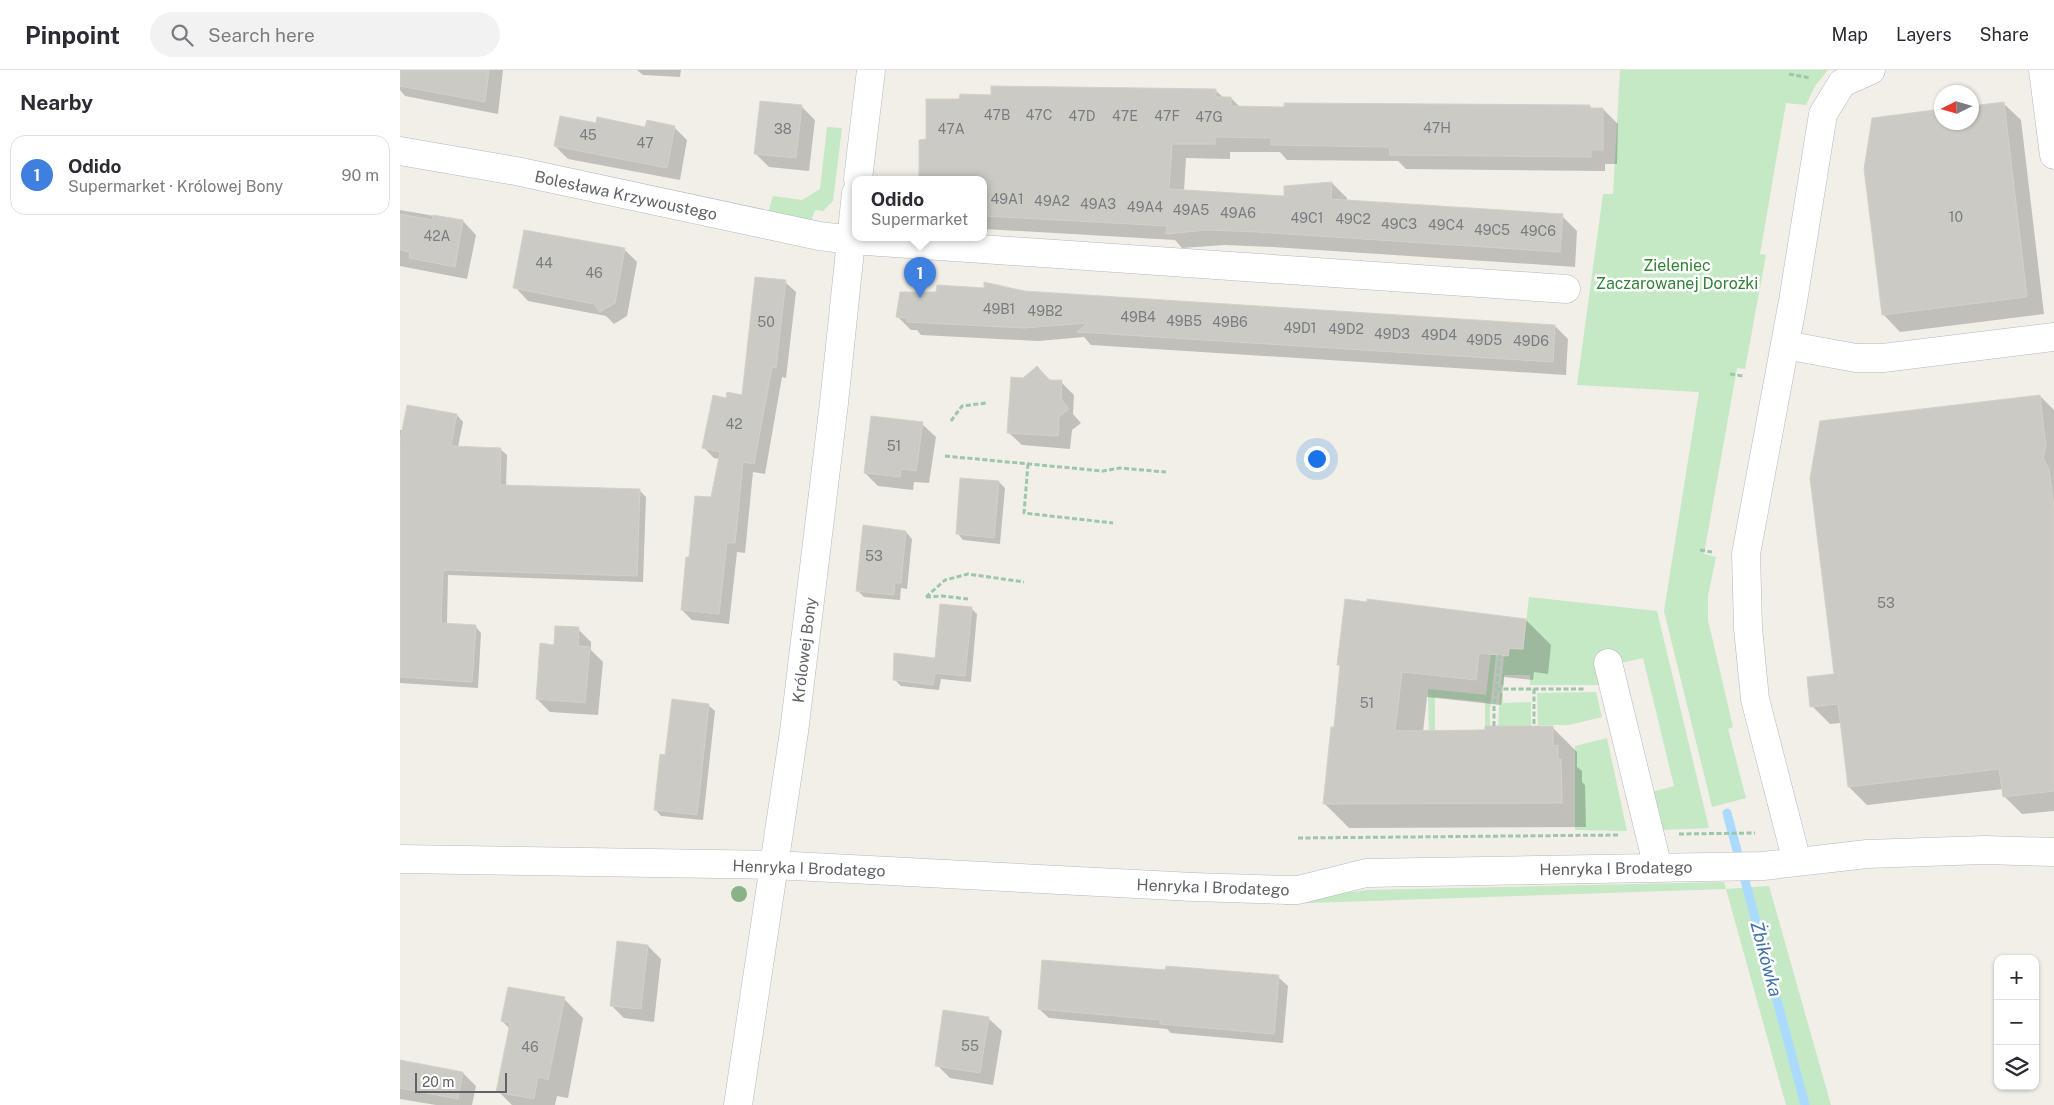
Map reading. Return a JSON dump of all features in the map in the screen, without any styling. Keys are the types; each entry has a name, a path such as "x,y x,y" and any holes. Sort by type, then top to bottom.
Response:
{"street":[{"path":"858,176 871,70"},
{"path":"1797,862 1755,699 1750,666 1746,554 1785,345 1823,114 1842,82 1871,70"},
{"path":"2043,70 2054,155"},
{"name":"Bolesława Krzywoustego","path":"400,151 516,171 819,236 851,240"},
{"name":"Królowej Bony","path":"738,1105 806,633 834,403 852,231"},
{"name":"Bolesława Krzywoustego","path":"865,241 1566,290"},
{"path":"1785,345 1856,358 1883,358 2054,338"},
{"path":"1608,662 1658,868"},
{"name":"Henryka I Brodatego","path":"400,859 774,865 1193,887 1298,890 1366,873 1763,866 1877,854 1984,850 2054,852"}],"path":[{"path":"1789,74 1814,78"},
{"path":"1730,374 1743,376"},
{"path":"951,422 962,406 986,403"},
{"path":"945,456 1103,472 1120,468 1166,472"},
{"path":"1028,464 1024,513 1113,523"},
{"path":"1700,550 1712,552"},
{"path":"968,599 942,596 926,597 944,580 968,574 1024,582"},
{"path":"1494,726 1500,655"},
{"path":"1496,689 1589,689"},
{"path":"1534,689 1534,726"},
{"path":"1298,838 1755,833"}],"green space":[{"name":"Zieleniec Zaczarowanej Dorożki","path":"1620,70 1828,70 1815,86 1806,105 1786,103 1760,254 1766,255 1745,369 1737,368 1704,554 1716,557 1708,596 1708,620 1733,727 1728,729 1746,798 1712,807 1664,611 1699,392 1577,385 1603,194 1613,194"},
{"path":"827,127 842,128 833,201 823,211 815,210 811,222 768,213 773,196 802,200 820,189"},
{"path":"1529,597 1657,611 1709,828 1661,830 1652,792 1674,786 1643,658 1621,663 1602,685 1530,685 1530,675 1504,675 1504,686 1501,685 1504,656 1509,656 1510,649 1523,650"},
{"path":"1491,654 1496,654 1490,726 1485,726 1485,702 1435,697 1435,737 1429,737 1428,689 1486,695"},
{"path":"1596,692 1602,717 1569,725 1538,725 1537,693"},
{"path":"1500,693 1503,693 1503,703 1531,702 1531,726 1498,726"},
{"path":"1607,738 1627,831 1575,830 1575,746"},
{"path":"1724,882 1726,889 1285,905 1286,901 1367,890"},
{"path":"1769,886 1831,1105 1786,1105 1726,889"}],"building":[{"path":"400,70 489,70 485,102 400,86"},
{"path":"991,86 1216,89 1216,97 1231,97 1231,106 1284,107 1284,103 1590,105 1590,108 1603,108 1603,150 1591,150 1591,157 1390,155 1389,147 1271,145 1271,138 1215,137 1215,144 1172,144 1169,189 1284,196 1284,186 1332,182 1331,199 1563,214 1560,252 1257,232 1208,230 1166,234 1167,226 987,216 987,176 919,176 919,140 926,139 926,99 959,99 960,94 991,95"},
{"path":"760,101 802,105 796,158 754,154"},
{"path":"2004,102 2027,297 1882,315 1864,169 1872,118 1934,110 1934,130 1979,130 1979,105"},
{"path":"560,116 596,123 597,117 645,127 647,120 675,126 667,168 554,146"},
{"path":"400,214 432,220 433,215 463,220 455,267 409,258 410,252 400,250"},
{"path":"524,230 625,248 615,303 600,312 594,304 513,288"},
{"path":"755,277 786,280 776,368 772,367 754,464 743,462 735,543 727,543 719,614 681,610 695,496 711,497 720,452 702,448 713,395 726,398 727,392 742,395"},
{"path":"984,282 1024,291 1555,325 1553,362 1077,332 1088,323 1024,328 907,322 907,318 896,317 900,292 936,292 937,285 984,288"},
{"path":"1037,366 1049,380 1062,380 1061,399 1069,409 1059,417 1058,436 1007,433 1011,377 1023,378"},
{"path":"2040,395 2046,447 2043,458 2049,469 2054,508 2054,791 2003,797 1999,769 1848,787 1838,704 1810,707 1807,677 1834,674 1810,478 1820,421"},
{"path":"407,405 457,414 451,446 501,448 500,485 640,489 637,576 443,570 441,623 476,625 472,682 400,677 400,441"},
{"path":"871,416 923,422 916,471 901,469 900,477 864,473"},
{"path":"960,478 999,481 994,538 956,534"},
{"path":"863,525 906,531 901,583 895,583 894,595 856,591"},
{"path":"1345,599 1367,602 1367,599 1526,619 1523,649 1509,648 1508,656 1479,653 1476,680 1402,672 1395,731 1485,730 1485,726 1553,726 1553,746 1558,745 1558,759 1561,759 1562,803 1323,804 1331,727 1334,727 1340,665 1337,665"},
{"path":"940,604 972,607 965,676 935,673 933,685 893,680 894,653 935,658"},
{"path":"555,626 579,627 578,646 590,647 585,703 536,699 540,643 554,645"},
{"path":"672,699 709,704 697,815 654,810 660,754 665,755"},
{"path":"617,941 648,945 641,1009 610,1006"},
{"path":"1042,960 1165,970 1166,966 1279,975 1274,1034 1160,1024 1160,1020 1038,1009"},
{"path":"508,987 565,997 548,1080 538,1077 534,1099 496,1092 510,1023 501,1021"},
{"path":"943,1010 989,1017 980,1073 935,1066"},
{"path":"400,1060 463,1072 458,1099 400,1088"}],"waterway":[{"name":"Żbikówka","path":"1727,813 1805,1105"}],"place":[{"name":"Odido","path":"920,298"}]}
